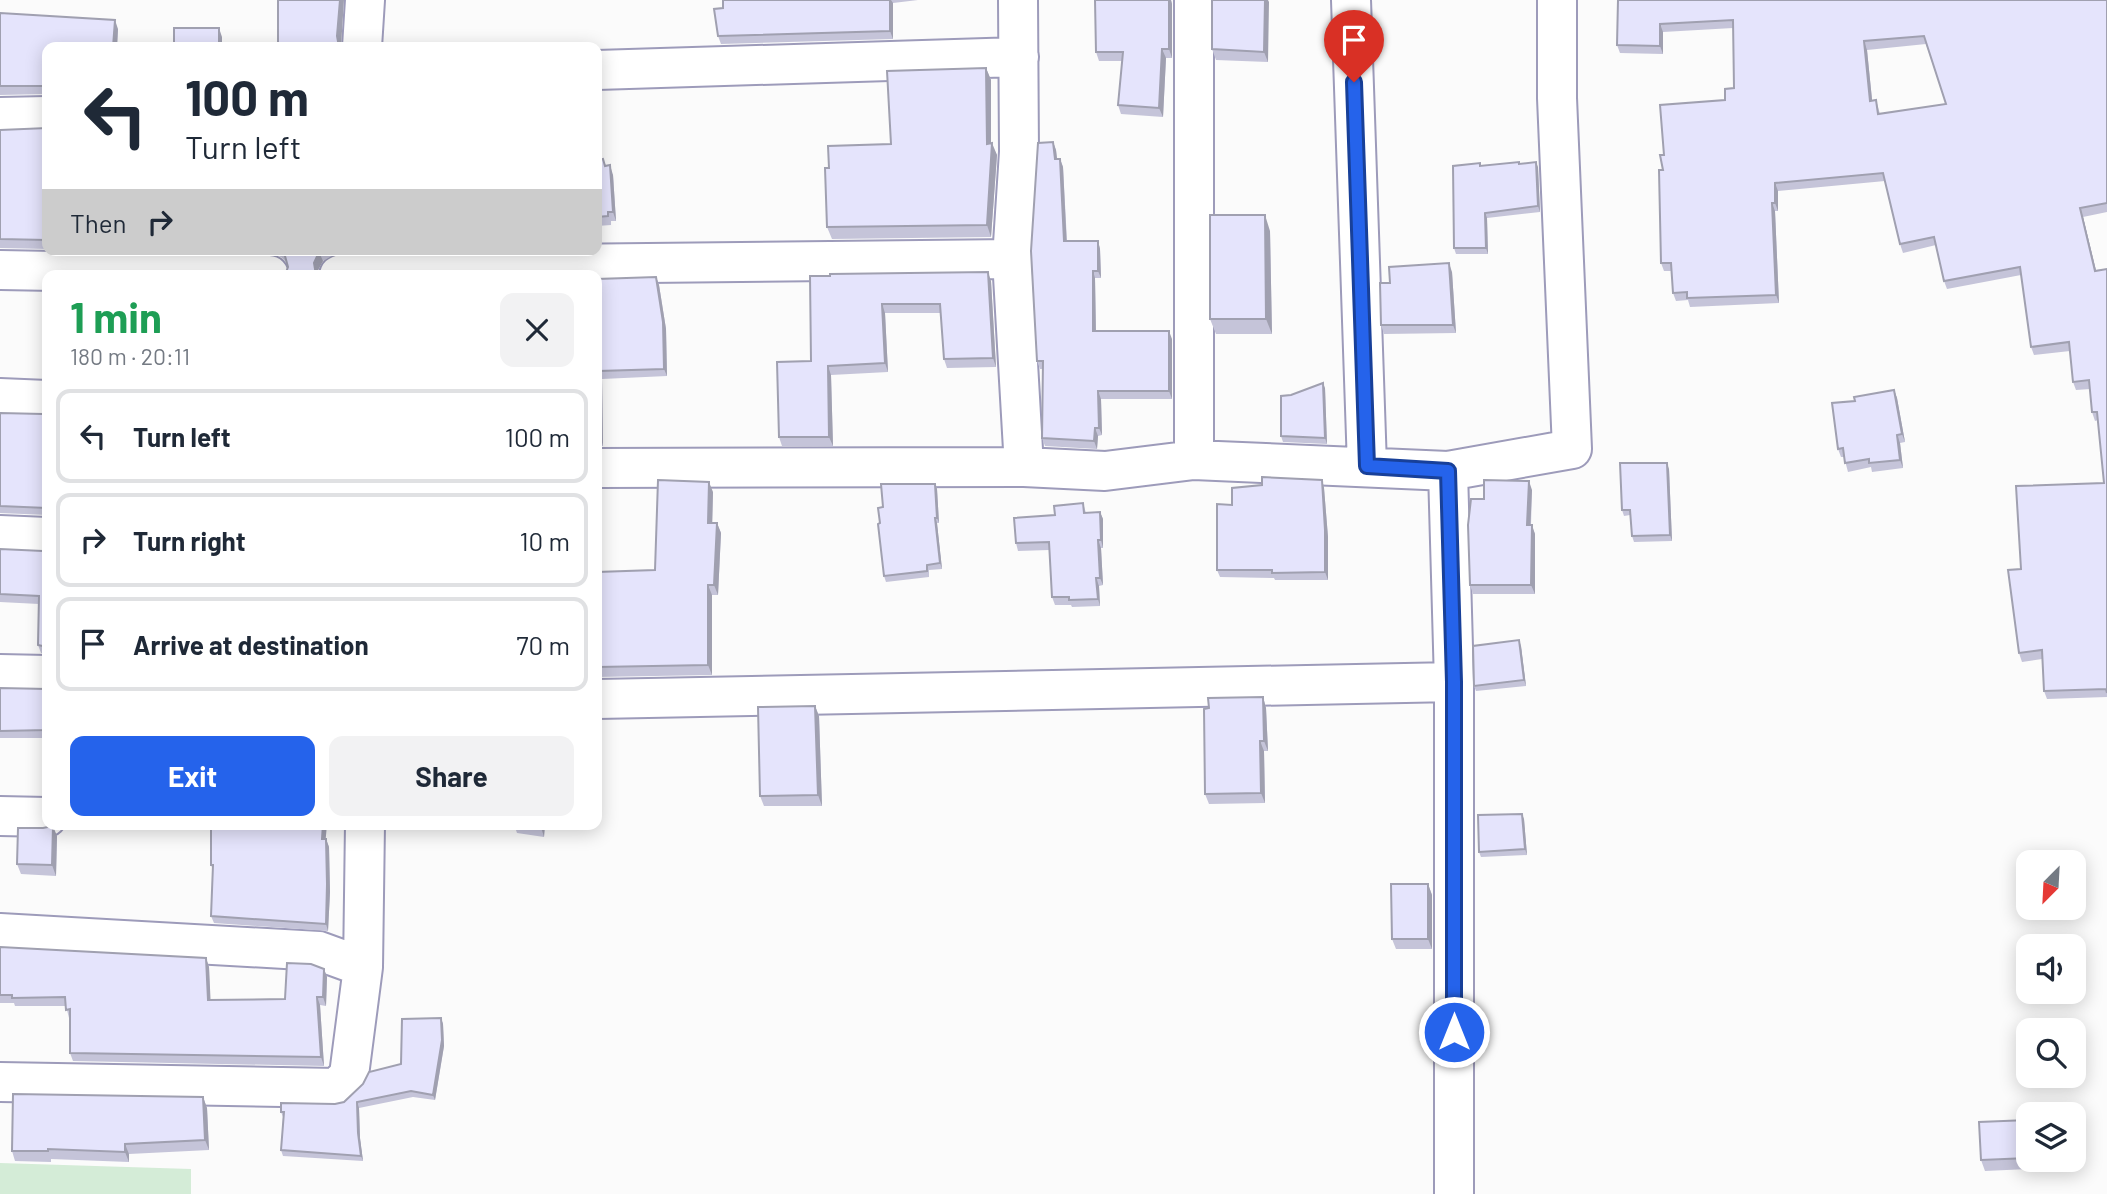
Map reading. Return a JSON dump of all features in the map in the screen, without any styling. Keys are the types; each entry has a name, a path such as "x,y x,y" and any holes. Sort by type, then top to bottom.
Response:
{"street":[{"path":"362,42 365,0"},
{"path":"1018,0 1019,152 1012,259 1024,467"},
{"path":"1194,0 1194,460"},
{"path":"1351,0 1367,466"},
{"path":"602,468 1024,467 1105,471 1194,460 1448,471 1572,449 1558,98 1557,0"},
{"path":"602,69 1019,57"},
{"path":"0,117 42,116"},
{"path":"357,266 1012,259"},
{"path":"0,270 42,271"},
{"path":"0,398 42,400"},
{"path":"1448,471 1454,682 1454,1194"},
{"path":"0,535 42,537"},
{"path":"0,674 42,675"},
{"path":"602,699 1454,682"},
{"path":"0,816 42,817"},
{"path":"0,1082 337,1088 349,1075 363,967 365,830"},
{"path":"0,933 319,951 363,967"}],"green space":[{"path":"0,1163 191,1169 191,1194 0,1194"}],"building":[{"path":"278,0 340,0 338,42 278,42"},
{"path":"723,0 890,0 890,31 718,36 714,9 723,8"},
{"path":"1095,0 1169,0 1169,49 1162,49 1159,108 1118,105 1123,52 1096,52"},
{"path":"1212,0 1265,0 1264,52 1212,49"},
{"path":"1618,0 2107,0 2107,203 2080,208 2095,271 2107,269 2107,693 2106,689 2044,691 2042,650 2019,653 2008,570 2021,569 2016,486 2104,483 2097,412 2092,412 2089,380 2073,382 2069,342 2031,347 2020,267 1944,281 1934,237 1900,244 1883,173 1775,183 1775,203 1772,203 1776,295 1687,298 1687,292 1673,293 1671,263 1661,263 1659,170 1663,170 1660,155 1664,155 1660,105 1725,100 1725,89 1734,88 1733,20 1660,24 1660,46 1617,45","holes":["1924,36 1946,104 1878,114 1876,100 1870,101 1864,41"]},
{"path":"0,13 115,20 113,42 42,42 42,86 0,86"},
{"path":"174,28 219,28 219,42 174,42"},
{"path":"986,68 987,144 992,143 987,225 827,227 825,168 829,168 828,146 891,144 887,71"},
{"path":"42,128 42,240 0,239 0,130"},
{"path":"1053,142 1055,159 1060,159 1064,241 1098,241 1098,271 1093,271 1093,331 1169,331 1169,391 1098,391 1099,428 1095,428 1094,441 1042,438 1043,361 1037,361 1031,251 1038,143"},
{"path":"602,159 605,166 610,165 613,212 602,217"},
{"path":"1536,162 1538,206 1485,213 1486,248 1454,248 1453,166"},
{"path":"1210,215 1265,215 1266,319 1210,319"},
{"path":"285,256 317,256 314,263 315,270 287,270"},
{"path":"1449,263 1453,325 1381,325 1380,283 1390,283 1389,267"},
{"path":"988,272 993,358 944,359 940,304 882,304 885,363 828,366 829,437 779,437 777,362 811,361 810,276"},
{"path":"656,277 663,322 664,369 602,371 602,279"},
{"path":"1323,383 1325,438 1281,436 1281,396"},
{"path":"1894,390 1902,434 1897,435 1900,460 1869,463 1869,459 1845,463 1843,448 1838,449 1832,403 1855,401 1854,397"},
{"path":"0,413 42,414 42,508 0,506"},
{"path":"1620,463 1667,463 1670,535 1632,536 1630,510 1622,510"},
{"path":"1262,477 1322,480 1325,572 1217,570 1217,504 1232,505 1232,488 1262,485"},
{"path":"658,480 709,482 708,523 717,523 714,585 708,585 708,665 602,667 602,572 655,570"},
{"path":"1484,480 1529,481 1527,525 1532,525 1531,585 1470,585 1468,525 1471,499 1484,499"},
{"path":"881,484 935,484 935,518 940,563 927,565 927,571 884,576 878,524 878,508 883,507"},
{"path":"1083,503 1084,513 1100,512 1100,578 1096,578 1098,599 1069,600 1069,597 1052,597 1049,542 1016,543 1014,518 1055,515 1054,506"},
{"path":"0,549 42,551 42,646 38,645 39,596 0,594"},
{"path":"1519,640 1524,680 1474,686 1473,646"},
{"path":"0,688 42,689 42,730 0,731"},
{"path":"1263,697 1261,793 1205,794 1204,709 1209,708 1208,698"},
{"path":"815,706 818,795 760,796 758,707"},
{"path":"1522,814 1525,849 1479,852 1478,815"},
{"path":"18,828 53,830 52,865 17,864"},
{"path":"211,830 323,830 322,839 326,839 326,924 211,916"},
{"path":"1391,884 1428,884 1428,939 1392,939"},
{"path":"0,947 206,958 208,1000 285,999 287,963 311,964 324,969 323,997 317,997 321,1057 70,1053 70,1009 66,1010 65,997 12,998 12,995 0,995"},
{"path":"441,1018 442,1040 433,1095 411,1091 357,1102 361,1156 281,1150 284,1112 281,1112 281,1103 344,1102 363,1084 369,1072 401,1064 402,1019"},
{"path":"13,1094 203,1097 205,1140 125,1144 125,1152 48,1149 12,1151"},
{"path":"2016,1120 2016,1159 1981,1160 1979,1122"}],"route":[{"path":"1354,82 1367,466 1448,471 1454,682 1454,1032"}]}
